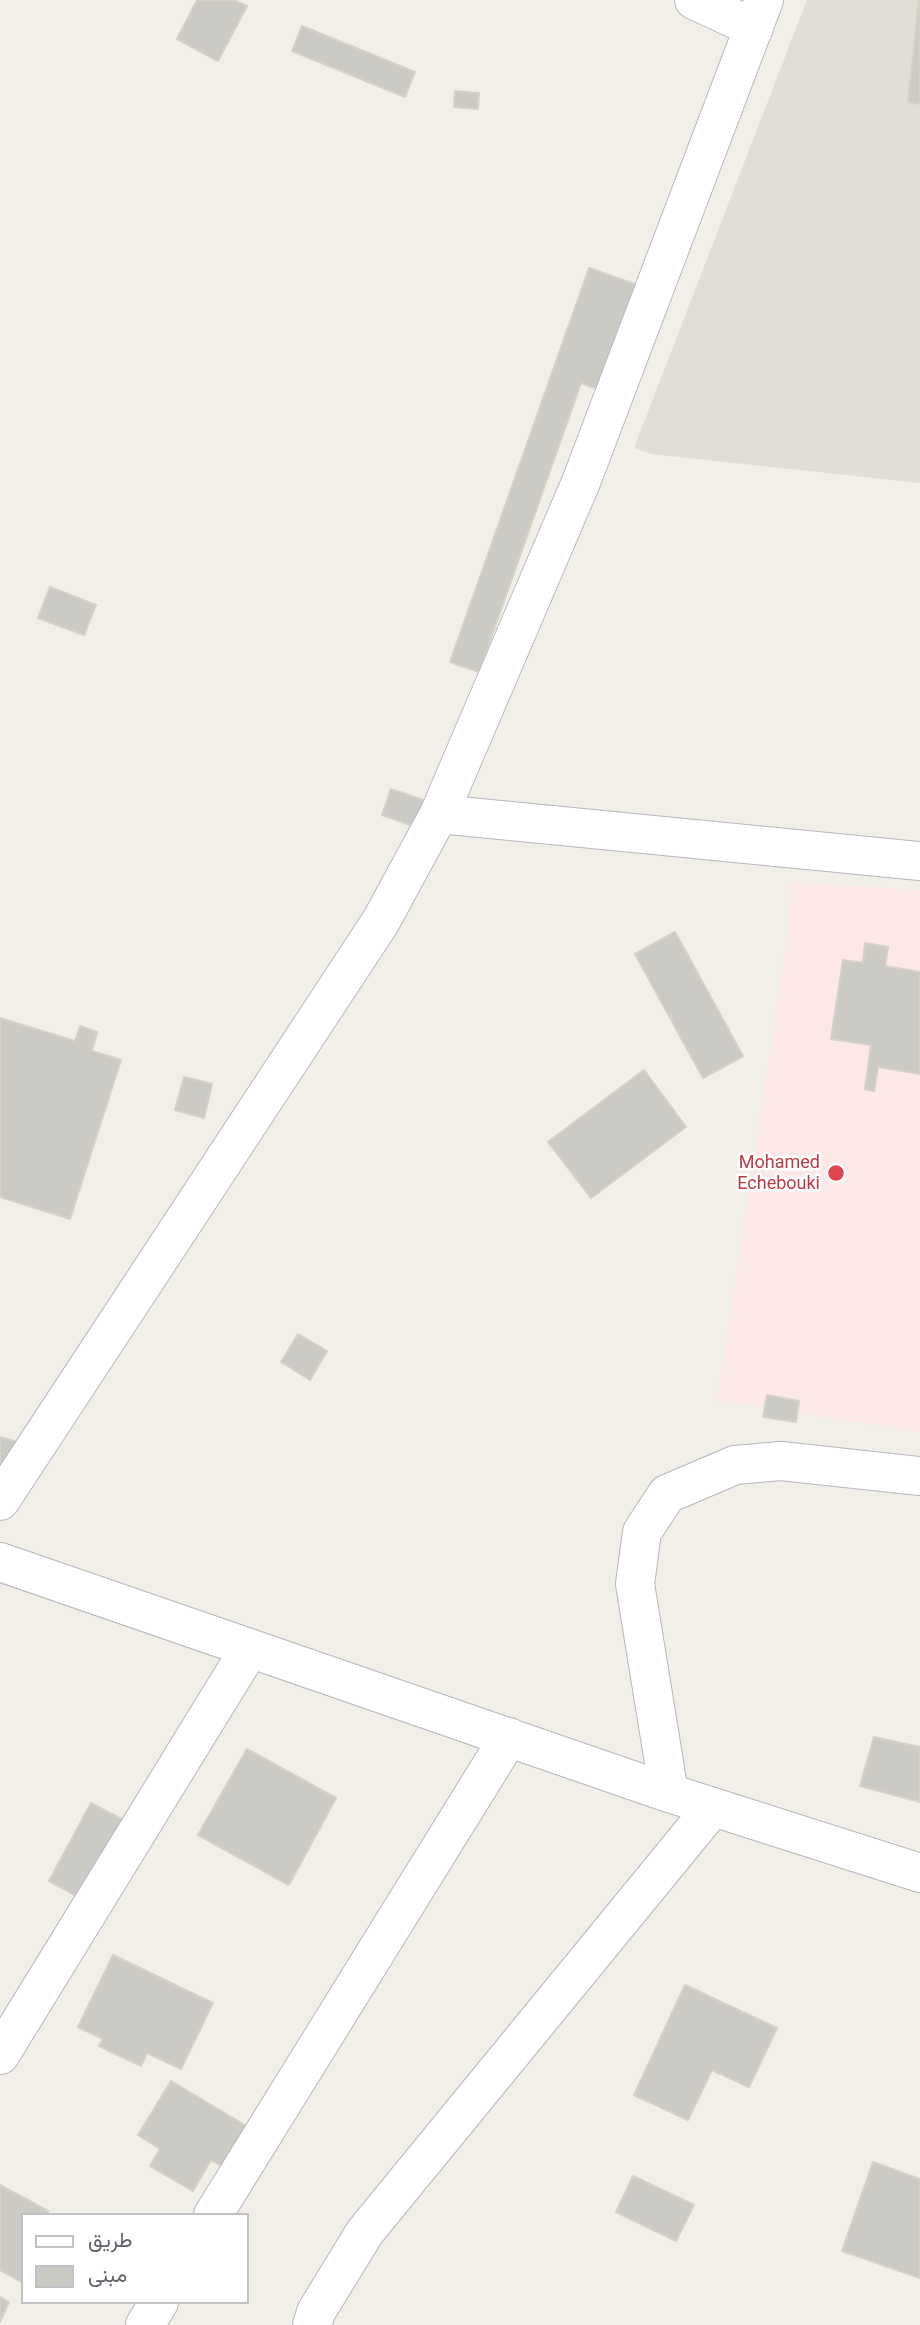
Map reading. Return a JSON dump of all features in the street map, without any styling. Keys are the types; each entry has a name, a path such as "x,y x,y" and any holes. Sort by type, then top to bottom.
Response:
{"street":[{"path":"0,1501 381,921 439,814 581,482 759,14 694,0"},
{"path":"439,814 920,861"},
{"path":"669,1793 635,1584 642,1532 667,1494 735,1465 781,1461 920,1476"},
{"path":"0,1562 669,1793 920,1873"},
{"path":"0,2055 250,1648"},
{"path":"214,2213 509,1737"},
{"path":"312,2325 316,2312 365,2232 713,1807"},
{"path":"145,2325 158,2304"}],"shaded area":[{"path":"807,0 920,0 920,483 651,454 634,448"},
{"name":"Mohamed Echebouki","path":"791,882 920,890 920,1432 717,1400 786,946"}],"building":[{"path":"197,0 234,0 247,6 218,61 177,39"},
{"path":"920,0 920,104 908,102"},
{"path":"302,26 415,72 405,97 292,51"},
{"path":"455,91 479,93 478,109 454,107"},
{"path":"589,268 660,293 623,398 581,383 479,672 450,662"},
{"path":"50,587 96,605 84,635 38,618"},
{"path":"391,789 429,802 419,828 382,815"},
{"path":"675,932 743,1056 703,1078 635,954"},
{"path":"865,943 888,947 885,966 920,972 920,1074 878,1067 874,1091 865,1089 871,1045 831,1039 843,960 863,963"},
{"path":"0,1018 75,1041 80,1026 97,1032 92,1051 121,1060 70,1219 0,1197"},
{"path":"644,1070 686,1127 591,1198 548,1142"},
{"path":"184,1077 212,1084 204,1118 175,1110"},
{"path":"298,1334 327,1351 310,1380 281,1362"},
{"path":"767,1395 799,1401 796,1422 763,1417"},
{"path":"0,1437 24,1444 0,1470"},
{"path":"874,1737 920,1747 920,1802 860,1786"},
{"path":"247,1749 336,1798 289,1885 198,1835"},
{"path":"91,1803 138,1828 95,1906 49,1881"},
{"path":"113,1955 213,2003 181,2069 147,2053 141,2066 99,2046 103,2039 78,2027"},
{"path":"685,1985 777,2028 749,2087 712,2070 688,2120 634,2095"},
{"path":"171,2081 258,2133 234,2173 211,2160 193,2191 150,2166 160,2149 138,2135"},
{"path":"873,2162 920,2179 920,2278 842,2251"},
{"path":"633,2176 694,2205 676,2241 616,2212"},
{"path":"0,2185 48,2211 21,2213 21,2282 0,2270"},
{"path":"0,2297 9,2302 0,2322"}],"place":[{"name":"Mohamed Echebouki","path":"836,1173"}]}
